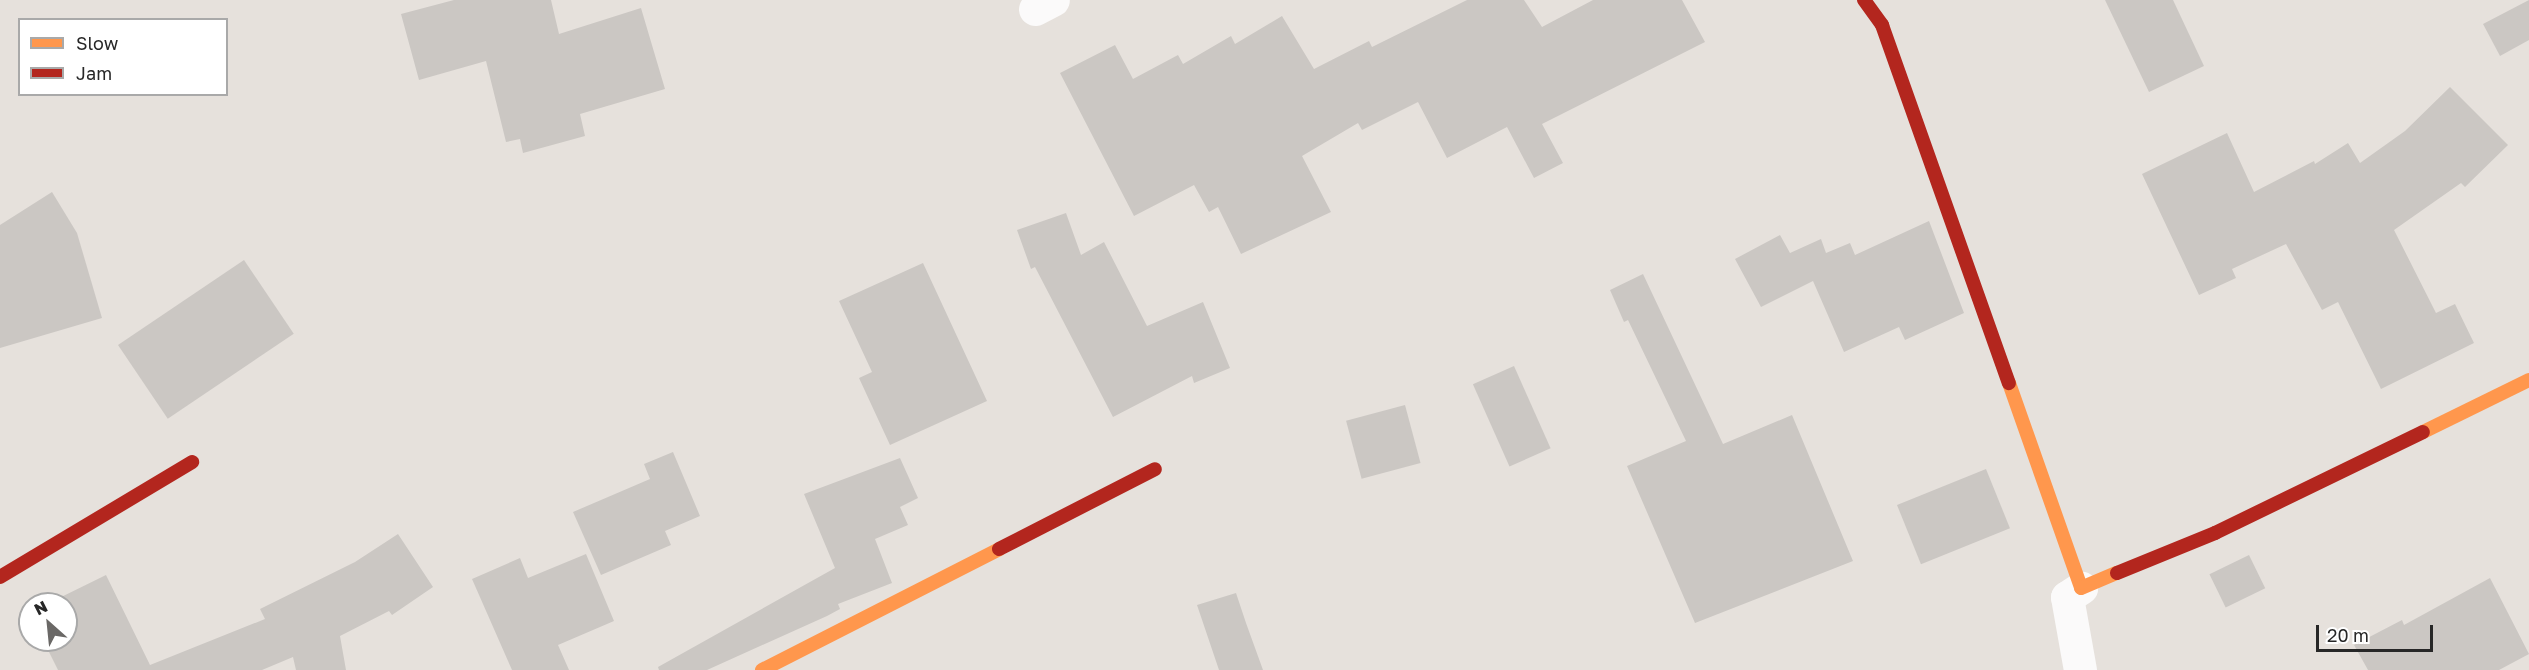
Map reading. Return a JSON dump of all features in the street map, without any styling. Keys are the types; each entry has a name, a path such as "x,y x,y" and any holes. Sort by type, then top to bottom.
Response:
{"street":[{"path":"1864,0 1881,25 2081,588"},
{"path":"2080,670 2067,597 2081,588 2215,533 2529,380"},
{"path":"0,577 192,462"},
{"path":"762,670 1155,469"}],"building":[{"path":"454,0 551,0 559,34 641,8 665,89 580,114 585,136 523,153 520,139 506,142 486,61 419,80 401,14"},
{"path":"1467,0 1524,0 1542,27 1593,0 1682,0 1705,42 1542,124 1563,163 1534,178 1507,127 1447,158 1418,102 1362,130 1358,123 1302,156 1331,212 1241,254 1218,207 1209,212 1194,185 1134,216 1060,73 1115,45 1133,79 1178,55 1183,64 1231,36 1235,44 1282,16 1314,69 1369,41 1372,47"},
{"path":"2105,0 2173,0 2204,66 2149,92"},
{"path":"2529,0 2529,40 2500,56 2483,24"},
{"path":"2450,87 2508,145 2465,187 2461,183 2394,230 2436,313 2455,304 2474,343 2381,389 2338,302 2322,310 2286,244 2232,269 2236,278 2199,295 2142,174 2227,133 2254,192 2314,161 2315,164 2348,143 2360,163 2405,131"},
{"path":"52,192 77,233 102,318 0,348 0,225"},
{"path":"1066,213 1081,255 1104,242 1147,326 1203,302 1230,368 1194,383 1192,376 1113,417 1035,267 1031,269 1017,230"},
{"path":"1929,221 1964,313 1905,340 1899,327 1844,352 1813,281 1761,307 1735,259 1780,235 1790,253 1821,239 1826,253 1850,243 1855,255"},
{"path":"244,260 294,334 168,419 118,345"},
{"path":"923,263 987,401 890,445 859,378 872,372 839,301"},
{"path":"1643,274 1723,444 1792,415 1853,561 1695,623 1627,466 1686,441 1628,320 1624,322 1610,290"},
{"path":"1514,366 1551,448 1509,467 1473,384"},
{"path":"1405,405 1421,463 1362,479 1346,421"},
{"path":"673,452 700,516 665,531 671,545 601,575 573,512 650,479 644,464"},
{"path":"900,458 918,498 900,507 908,525 875,539 892,583 838,604 840,609 827,616 707,670 659,670 658,667 835,568 804,494"},
{"path":"1986,469 2010,528 1921,564 1897,505"},
{"path":"398,534 433,587 392,615 389,611 340,636 346,670 296,670 293,657 262,670 58,670 49,652 78,652 78,592 71,592 106,575 150,665 265,619 260,609 355,562"},
{"path":"586,554 614,621 558,645 569,670 512,670 472,579 520,558 528,578"},
{"path":"2249,555 2265,588 2226,608 2209,574"},
{"path":"2490,578 2529,654 2499,670 2368,670 2354,645 2402,620 2404,625"},
{"path":"1236,593 1263,670 1219,670 1197,605"}],"traffic: slow":[{"path":"2423,432 2529,380"},
{"path":"2009,383 2081,588 2117,573"},
{"path":"762,670 999,549"}],"traffic: jam":[{"path":"1864,0 1882,25 2009,383"},
{"path":"2117,573 2215,533 2423,432"},
{"path":"0,577 192,462"},
{"path":"999,549 1155,469"}]}
